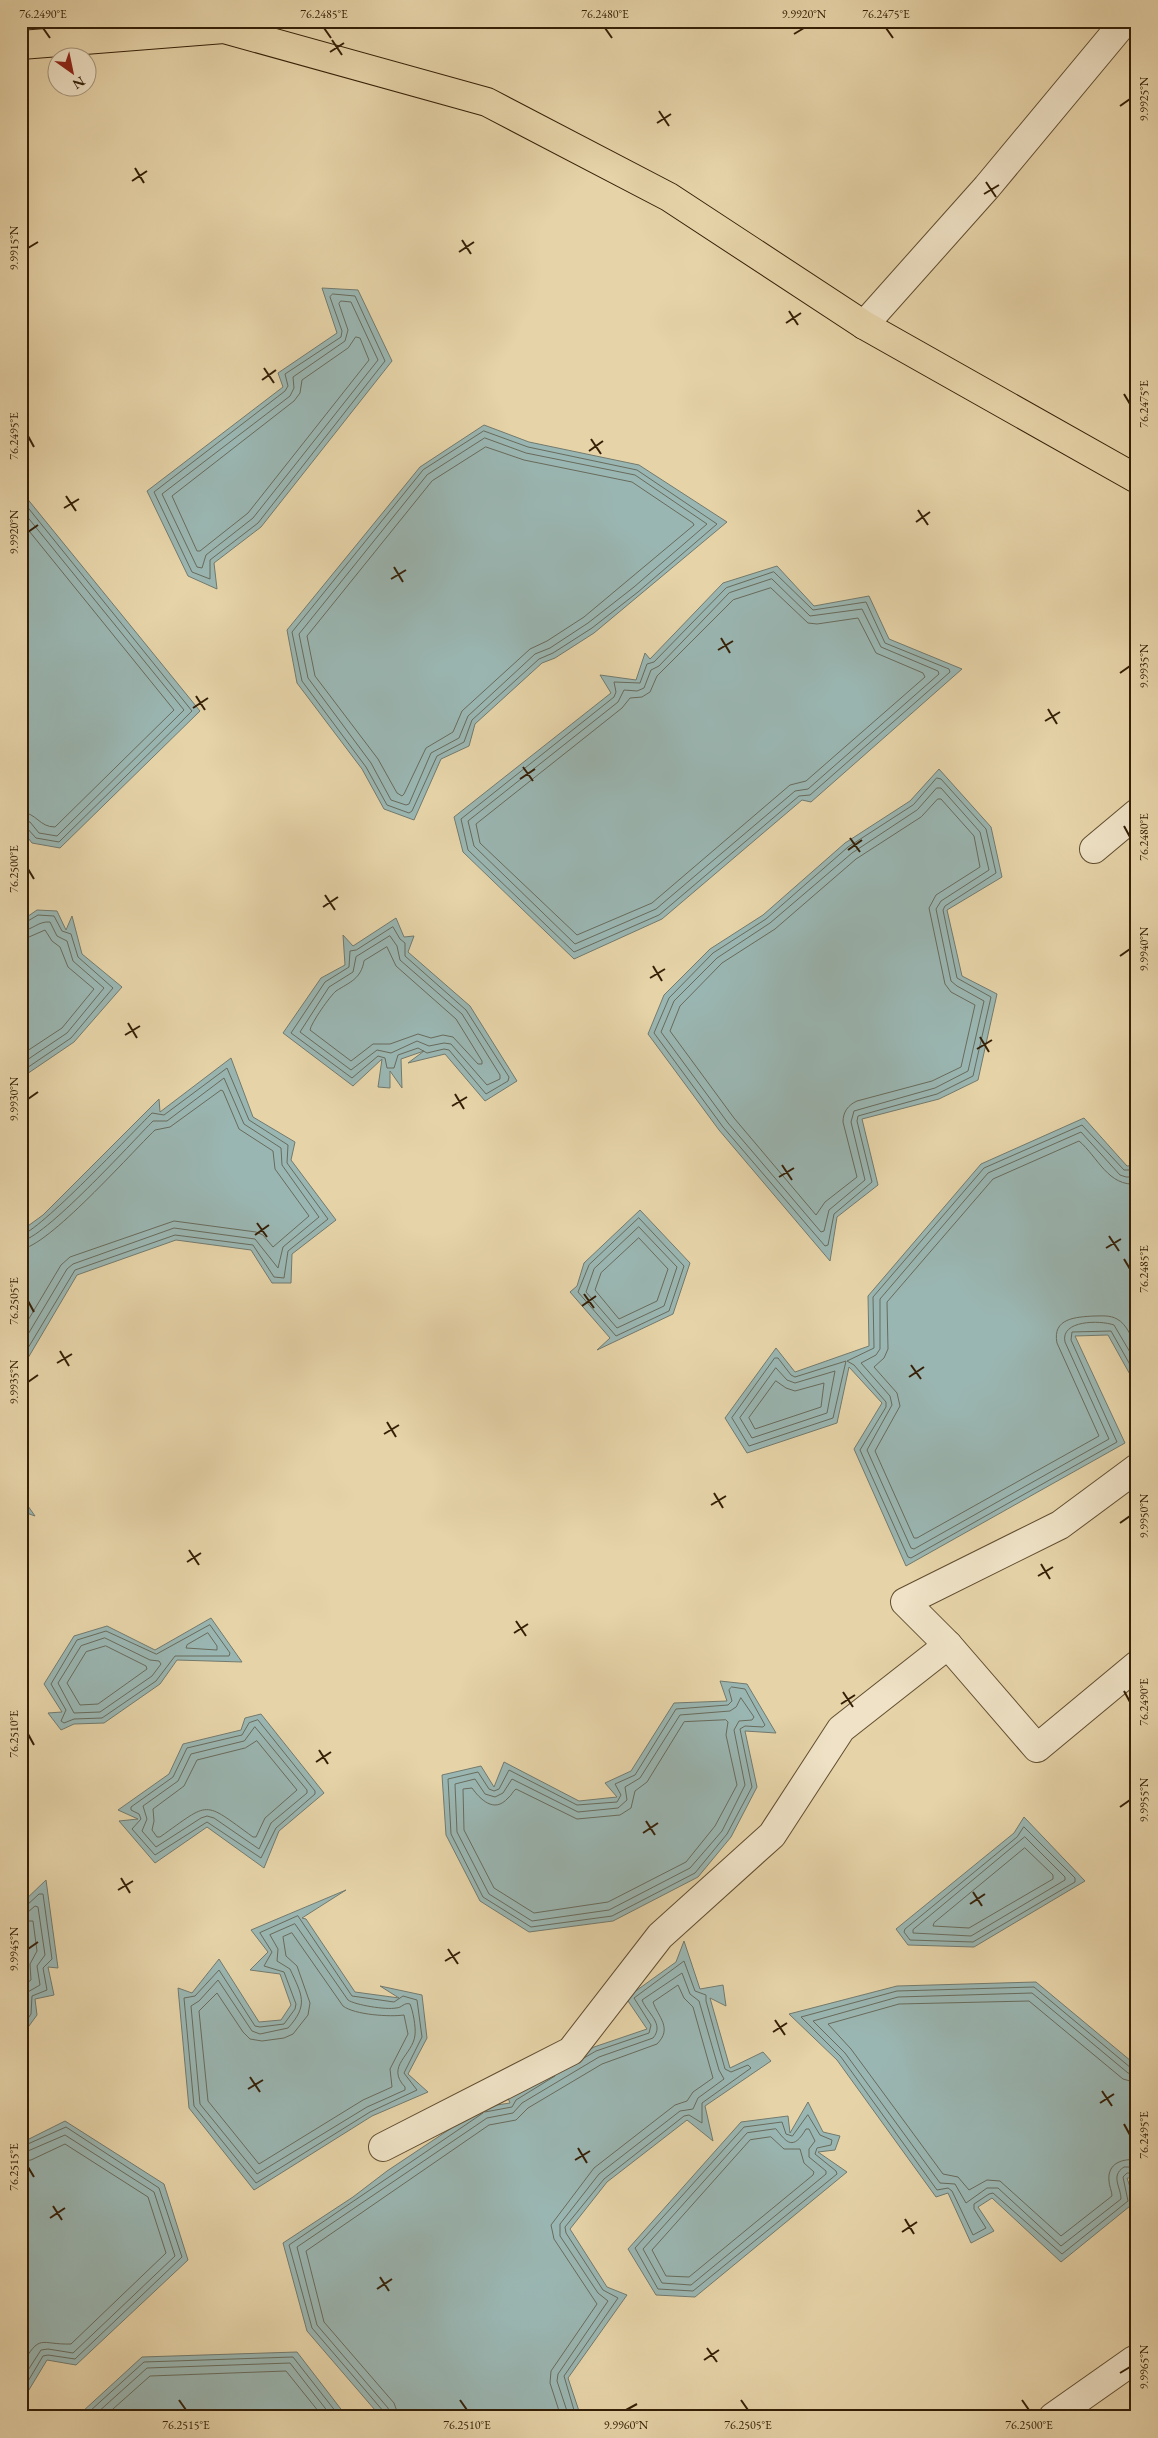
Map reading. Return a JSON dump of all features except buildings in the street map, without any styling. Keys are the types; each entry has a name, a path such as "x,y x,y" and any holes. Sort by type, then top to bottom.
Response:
{"main road":[{"path":"21,45 224,29 487,102 669,197 864,325 1137,479"}],"street":[{"path":"864,325 987,187 1124,21"},
{"path":"1094,849 1137,813"},
{"path":"1137,1468 1060,1525 905,1602 948,1645 1037,1748 1137,1665"},
{"path":"383,2147 571,2051 660,1936 772,1835 841,1729 948,1645"},
{"path":"1053,2417 1134,2360 1137,2362"}],"water":[{"path":"322,288 358,290 392,361 261,527 214,563 217,589 188,576 147,491 283,387 278,373 337,333"},
{"path":"484,425 529,442 639,465 727,522 594,633 555,658 542,663 475,724 469,746 441,759 414,820 384,809 362,769 297,683 287,630 420,467"},
{"path":"21,491 200,711 60,848 32,843 21,829"},
{"path":"777,566 814,606 869,596 889,639 962,669 811,802 802,800 662,919 574,959 463,852 454,817 611,693 600,675 636,680 645,653 650,659 723,583"},
{"path":"939,769 991,827 1002,877 947,910 962,976 997,994 978,1080 939,1099 862,1119 878,1185 837,1217 830,1261 719,1130 648,1034 664,995 710,949 763,915 845,843 910,801"},
{"path":"37,910 57,911 66,930 72,916 82,954 122,987 74,1042 21,1078 21,921"},
{"path":"396,918 404,937 414,936 408,952 470,1006 517,1081 485,1101 445,1054 408,1063 424,1051 401,1059 402,1088 390,1071 390,1088 378,1087 382,1059 353,1086 283,1033 321,978 345,965 343,935 353,946"},
{"path":"231,1058 253,1117 295,1142 291,1160 336,1220 292,1254 291,1283 272,1283 251,1250 176,1240 77,1275 28,1358 21,1360 21,1231 43,1215 159,1099 160,1112"},
{"path":"1084,1118 1127,1166 1137,1165 1137,1387 1108,1335 1075,1336 1125,1443 906,1566 854,1449 882,1403 849,1367 837,1423 747,1453 725,1418 776,1348 795,1372 869,1346 868,1296 981,1164"},
{"path":"640,1210 690,1263 673,1314 597,1350 610,1338 570,1292 577,1286 584,1263"},
{"path":"21,1496 35,1516 21,1511"},
{"path":"211,1618 242,1662 177,1660 160,1684 104,1723 74,1724 61,1730 48,1713 62,1712 44,1684 74,1636 107,1626 155,1650"},
{"path":"720,1681 747,1684 776,1733 745,1731 757,1787 731,1837 698,1877 613,1921 529,1932 480,1901 446,1835 442,1775 481,1766 494,1787 504,1762 579,1801 617,1797 605,1783 631,1771 674,1703 727,1701"},
{"path":"261,1714 324,1793 279,1831 264,1868 207,1827 155,1863 119,1821 138,1819 118,1810 169,1774 183,1744 241,1730 245,1718"},
{"path":"1024,1817 1085,1881 974,1947 908,1945 896,1929 1014,1833"},
{"path":"46,1880 58,1968 48,1967 54,1995 35,1999 37,2015 21,2037 21,1904"},
{"path":"346,1890 302,1918 306,1919 355,1992 399,1998 380,1986 422,1995 427,2038 408,2074 428,2092 372,2116 254,2190 189,2108 178,1988 192,1993 219,1959 259,2022 281,2020 291,2005 280,1974 250,1970 268,1952 251,1930"},
{"path":"684,1941 700,1989 723,1985 726,2006 710,1998 730,2068 763,2052 771,2061 705,2106 713,2141 687,2120 607,2182 570,2229 607,2287 627,2295 568,2378 581,2417 381,2417 307,2331 283,2243 483,2107 510,2103 508,2098 594,2047 647,2029 626,1998 676,1962"},
{"path":"1036,1982 1137,2066 1137,2178 1127,2178 1135,2202 1061,2262 992,2198 978,2207 994,2231 971,2243 948,2193 936,2197 837,2060 789,2014 897,1986"},
{"path":"808,2102 823,2132 840,2136 835,2150 818,2152 847,2172 695,2297 656,2295 628,2249 741,2122 788,2116 790,2133"},
{"path":"65,2121 164,2184 188,2260 76,2365 47,2360 21,2403 21,2143"},
{"path":"297,2352 347,2417 86,2417 82,2412 142,2357"}]}
